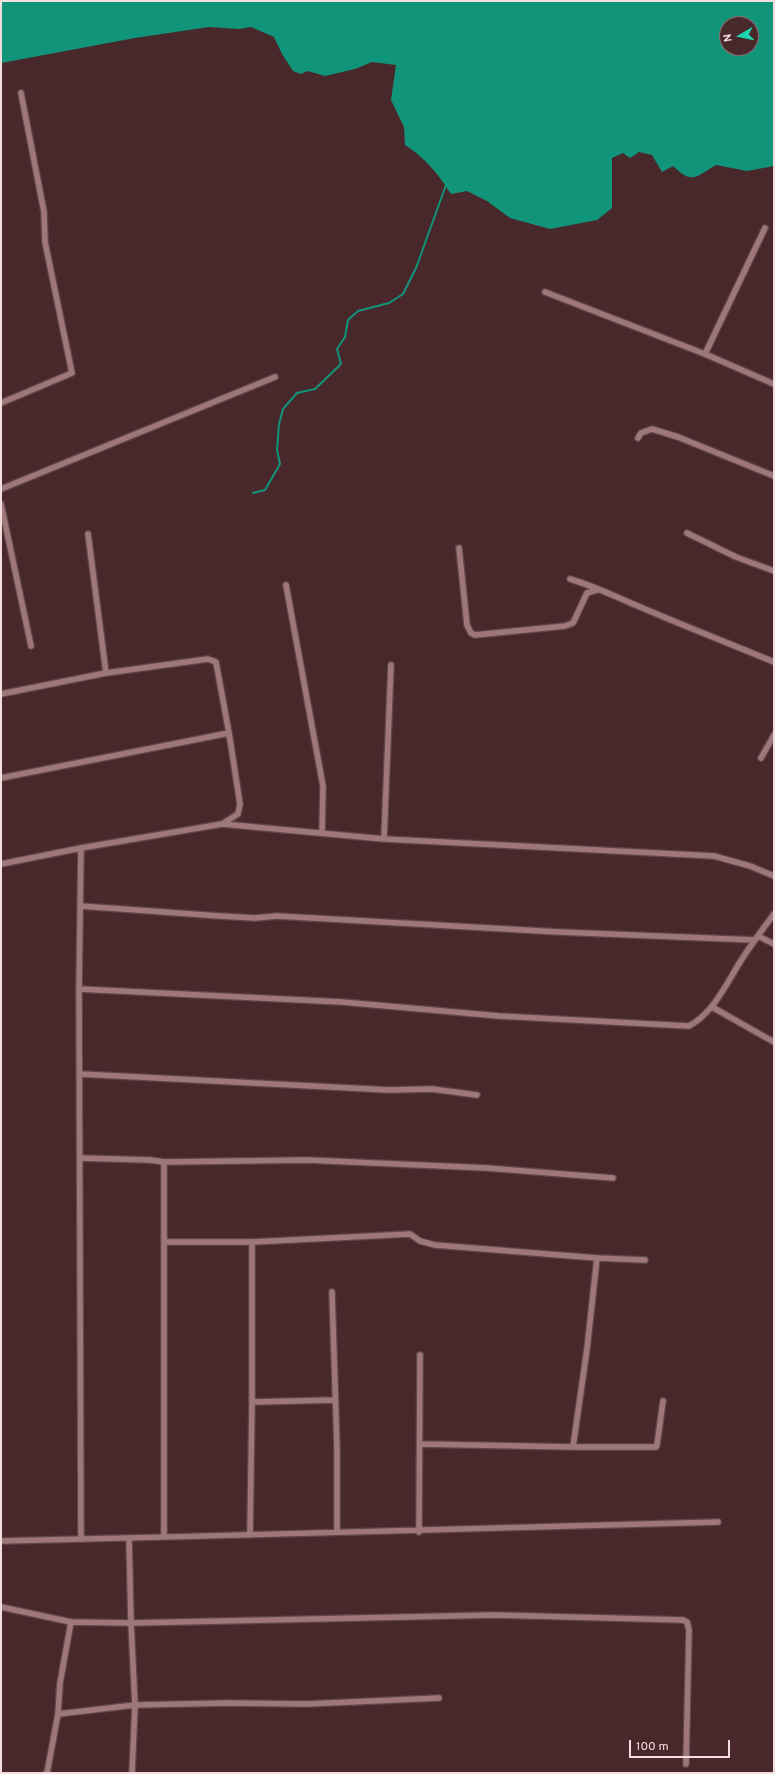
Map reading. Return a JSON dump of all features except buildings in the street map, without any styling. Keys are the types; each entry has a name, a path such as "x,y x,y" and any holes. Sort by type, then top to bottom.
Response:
{"street":[{"path":"1,403 72,373 45,242 44,212 21,93"},
{"path":"706,354 765,228"},
{"path":"545,292 706,354 774,384"},
{"path":"1,489 275,378"},
{"path":"638,438 641,433 652,429 678,437 774,476"},
{"path":"1,504 31,646"},
{"path":"687,533 736,557 774,571"},
{"path":"88,534 106,673"},
{"path":"459,548 467,624 471,633 475,635 565,626 573,623 588,593 597,590"},
{"path":"570,579 589,584 597,590 628,601 774,662"},
{"path":"286,585 322,786 322,833"},
{"path":"1,694 106,673 208,659 216,662 240,804 238,814 222,824"},
{"path":"384,839 391,665"},
{"path":"1,778 229,733"},
{"path":"761,758 774,735"},
{"path":"1,864 81,848 222,824 384,839 714,856 750,866 774,876"},
{"path":"81,848 79,989 81,1539"},
{"path":"80,906 255,918 277,916 559,932 756,938 774,944"},
{"path":"79,989 342,1002 499,1016 689,1026 697,1022 712,1006 756,938 774,914"},
{"path":"712,1006 774,1042"},
{"path":"80,1074 374,1089 432,1089 477,1095"},
{"path":"80,1158 150,1160 164,1162 306,1160 487,1168 613,1178"},
{"path":"164,1162 164,1537"},
{"path":"164,1242 252,1242 410,1234 420,1241 435,1245 598,1258 645,1260"},
{"path":"250,1535 252,1242"},
{"path":"572,1447 587,1349 598,1258"},
{"path":"332,1292 334,1400 337,1447 337,1532"},
{"path":"419,1532 420,1355"},
{"path":"252,1402 334,1400"},
{"path":"420,1444 656,1447 663,1401"},
{"path":"1,1541 337,1532 419,1532 718,1522"},
{"path":"129,1538 135,1705 132,1773"},
{"path":"1,1607 71,1622 131,1623 517,1615 683,1620 687,1622 689,1630 686,1764"},
{"path":"47,1773 58,1714 60,1682 71,1622"},
{"path":"58,1714 135,1705 229,1703 308,1704 439,1698"}],"shaded area":[{"path":"1,1 774,1 774,166 747,171 716,165 698,176 690,177 685,176 673,166 662,172 652,155 639,152 630,158 623,153 612,158 612,208 597,220 550,229 510,218 487,201 467,191 451,194 431,166 405,145 404,127 391,100 396,65 372,62 355,69 325,76 308,71 301,74 293,71 282,54 274,37 251,27 239,29 209,27 135,38 1,63"}],"waterway":[{"path":"253,493 265,490 280,464 277,450 279,424 283,409 297,393 315,389 341,364 337,349 345,337 348,320 358,311 389,303 403,294 416,268 446,185"}]}
